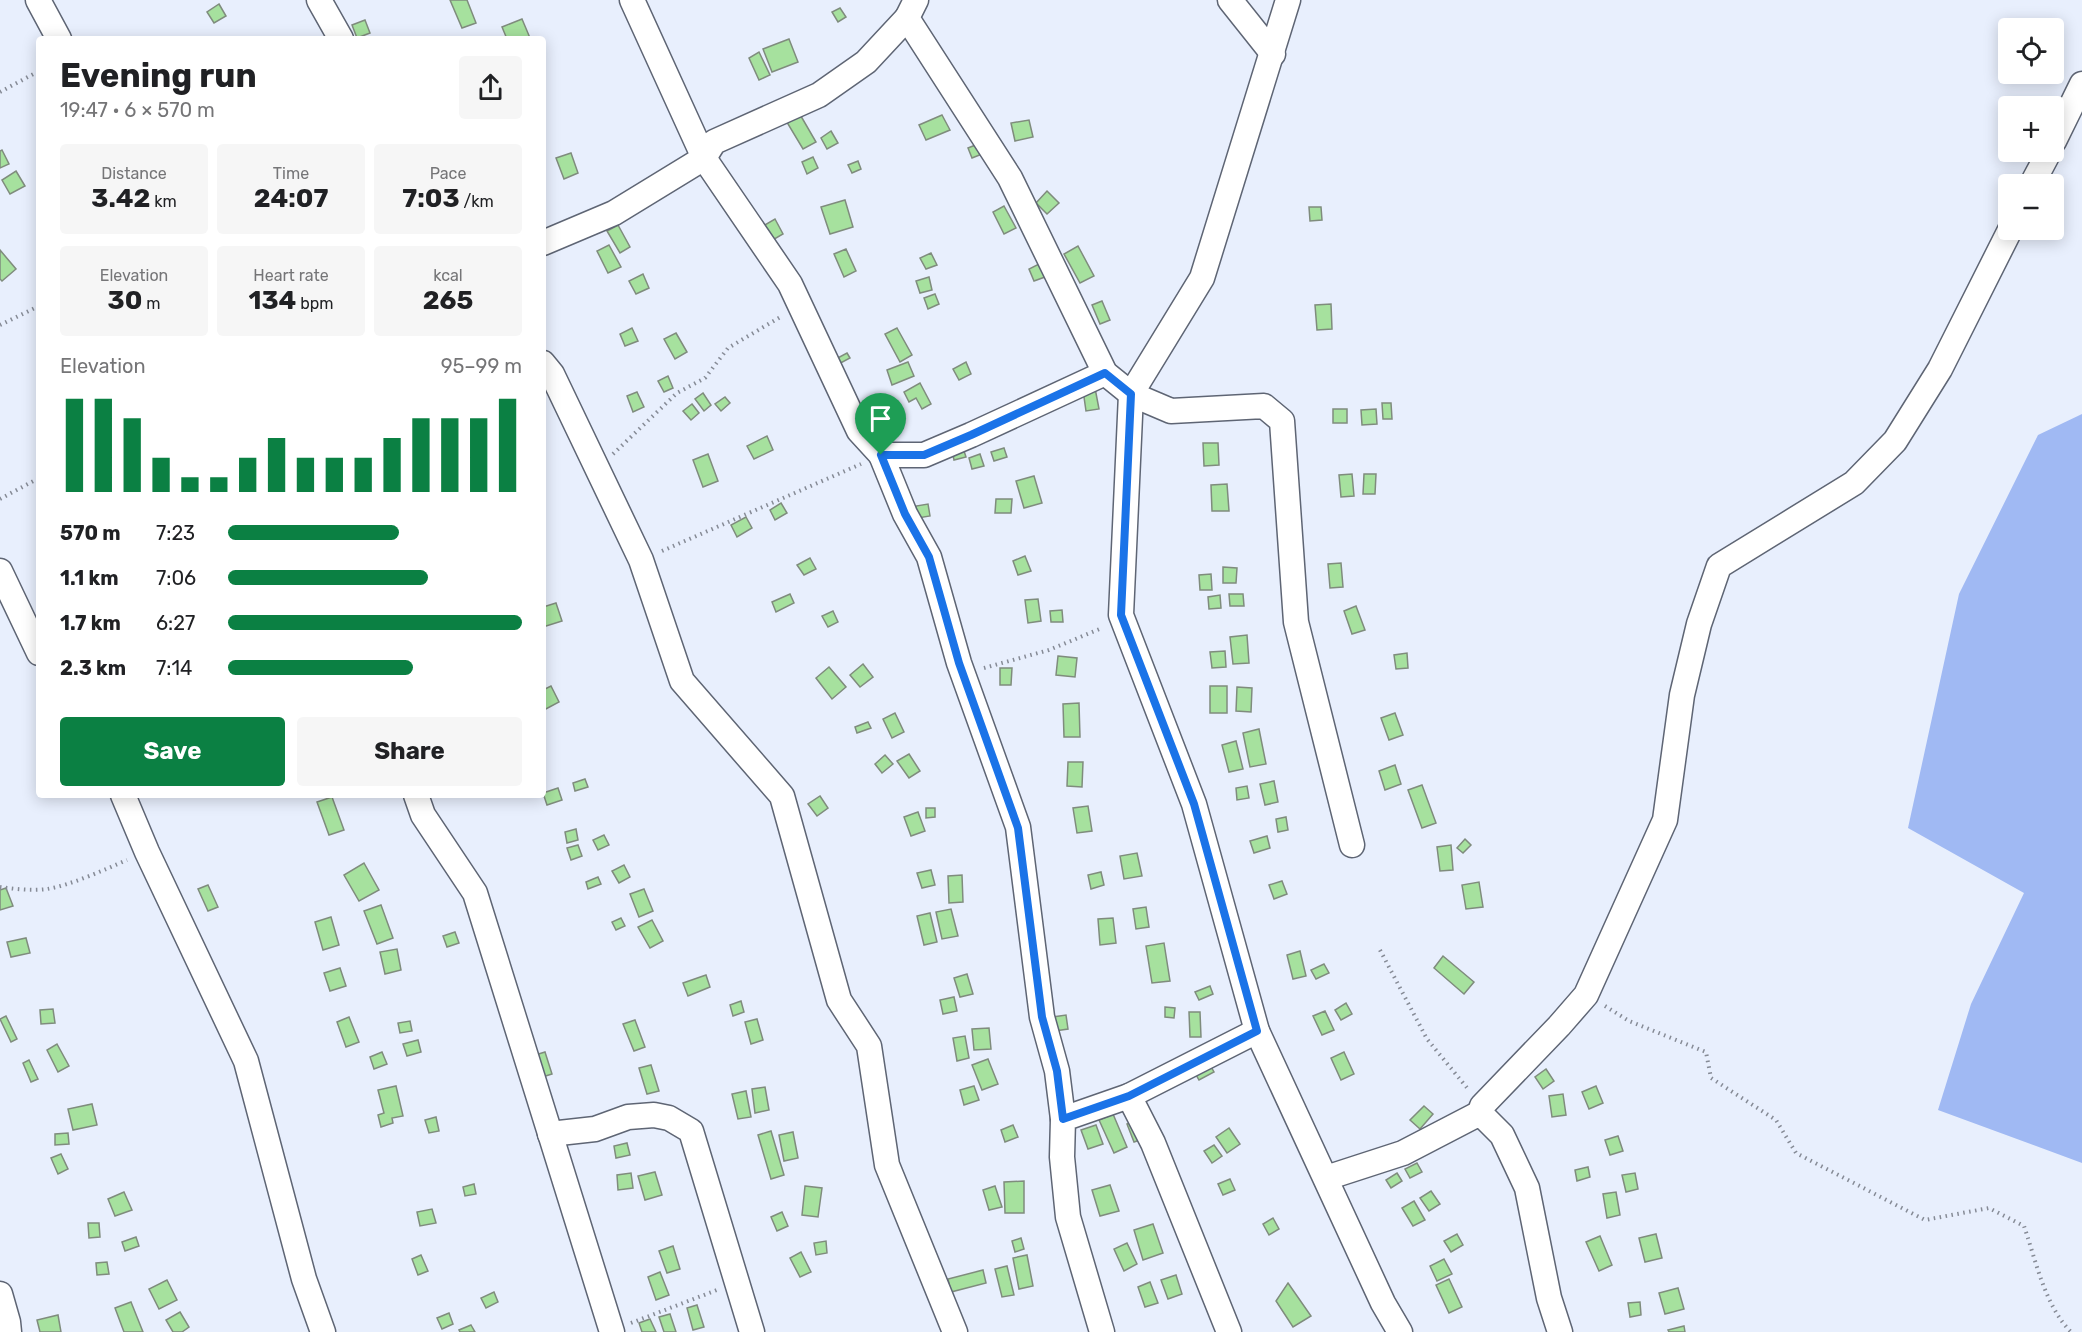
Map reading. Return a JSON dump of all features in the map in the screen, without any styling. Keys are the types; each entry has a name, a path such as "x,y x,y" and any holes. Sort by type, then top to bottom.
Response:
{"street":[{"path":"38,0 57,36"},
{"path":"319,0 339,36"},
{"path":"632,0 704,158 790,285 859,431 881,455 905,514 929,557 963,674 1018,828 1042,1017 1057,1071 1063,1119 1062,1157 1068,1217 1102,1332"},
{"path":"1230,0 1272,54"},
{"path":"1288,0 1202,278 1131,394 1121,615 1194,804 1257,1031 1383,1303 1400,1332"},
{"path":"546,242 614,213 704,158 714,142 819,95 866,62 912,9 1010,178 1105,373 1131,394 1171,411 1264,405 1282,421 1296,622 1352,845"},
{"path":"2064,121 2082,84"},
{"path":"1326,1178 1404,1153 1481,1109 1586,995 1665,820 1682,695 1699,624 1719,566 1854,483 1895,441 1940,369 2005,240"},
{"path":"546,367 552,374 641,560 682,681 782,796 839,999 869,1046 888,1166 955,1332"},
{"path":"881,455 924,455 1105,373"},
{"path":"0,571 36,647"},
{"path":"124,798 147,852 246,1061 304,1279 323,1332"},
{"path":"417,798 423,815 475,892 612,1331"},
{"path":"1063,1119 1129,1096 1257,1031"},
{"path":"1129,1096 1153,1143 1229,1332"},
{"path":"1481,1109 1502,1135 1527,1188 1549,1298 1560,1332"},
{"path":"550,1134 595,1129 628,1117 654,1115 669,1118 690,1131 752,1332"},
{"path":"0,1294 9,1322 9,1332"}],"path":[{"path":"0,92 36,73"},
{"path":"596,467 622,448 677,393 705,378 728,348 799,306"},
{"path":"0,325 36,307"},
{"path":"641,560 881,455"},
{"path":"0,499 36,480"},
{"path":"963,674 1049,650 1097,632 1121,615"},
{"path":"0,887 48,889 147,852"},
{"path":"1380,950 1427,1039 1481,1109"},
{"path":"1586,995 1629,1021 1706,1052 1711,1078 1776,1120 1796,1153 1925,1220 1989,1208 2024,1226 2051,1305 2062,1323 2071,1332"},
{"path":"612,1331 738,1282"}],"water":[{"path":"2082,414 2082,1163 1938,1110 1971,1004 2024,893 1908,828 1959,594 2038,435"}],"building":[{"path":"450,0 467,0 476,23 462,28"},
{"path":"219,4 226,16 214,23 207,12"},
{"path":"840,8 846,17 838,22 832,12"},
{"path":"522,19 529,36 506,36 502,27"},
{"path":"365,20 370,33 356,36 352,25"},
{"path":"789,39 798,62 772,72 763,49"},
{"path":"759,52 770,75 759,80 749,58"},
{"path":"798,111 816,142 803,149 785,119"},
{"path":"942,115 950,130 926,140 919,125"},
{"path":"1029,120 1033,137 1015,141 1011,123"},
{"path":"831,131 838,143 827,149 821,138"},
{"path":"978,144 982,154 972,158 968,148"},
{"path":"2,150 9,164 0,168 0,151"},
{"path":"571,153 578,173 564,179 556,158"},
{"path":"813,157 818,168 807,174 802,162"},
{"path":"858,161 861,169 852,173 848,165"},
{"path":"16,171 25,186 10,194 2,180"},
{"path":"1047,191 1059,203 1047,214 1036,203"},
{"path":"845,200 853,227 830,234 821,207"},
{"path":"1004,206 1016,228 1004,234 993,212"},
{"path":"1309,207 1321,207 1322,220 1310,221"},
{"path":"775,219 783,234 771,241 763,226"},
{"path":"618,225 630,247 620,253 607,231"},
{"path":"609,245 621,267 608,273 597,251"},
{"path":"1078,246 1094,276 1080,283 1064,254"},
{"path":"846,249 856,271 844,277 834,254"},
{"path":"0,250 16,269 2,281 0,279"},
{"path":"931,253 937,265 926,269 920,258"},
{"path":"1039,264 1045,277 1034,281 1029,269"},
{"path":"643,274 649,288 636,294 629,281"},
{"path":"929,277 932,290 920,293 916,281"},
{"path":"935,294 939,304 928,309 924,298"},
{"path":"1102,301 1110,320 1100,324 1092,305"},
{"path":"1331,304 1332,329 1317,330 1315,305"},
{"path":"632,328 638,341 625,346 620,334"},
{"path":"897,328 912,355 900,362 885,334"},
{"path":"676,333 687,352 675,359 664,339"},
{"path":"847,353 850,358 835,366 832,361"},
{"path":"908,362 914,376 892,385 887,370"},
{"path":"966,362 971,374 959,380 953,369"},
{"path":"668,376 673,388 664,392 658,381"},
{"path":"920,383 931,404 922,409 916,398 909,402 904,392"},
{"path":"1095,388 1099,409 1086,411 1083,390"},
{"path":"637,392 644,407 633,412 627,396"},
{"path":"703,393 711,405 704,411 695,399"},
{"path":"725,397 730,403 721,411 715,404"},
{"path":"1382,403 1391,403 1392,419 1383,419"},
{"path":"692,404 699,413 691,420 683,411"},
{"path":"1333,409 1347,409 1347,423 1333,423"},
{"path":"1376,409 1377,424 1362,425 1361,410"},
{"path":"767,436 773,450 754,459 747,446"},
{"path":"1203,443 1218,443 1219,465 1204,466"},
{"path":"963,448 966,457 954,460 952,450"},
{"path":"1004,448 1007,457 994,461 991,452"},
{"path":"708,454 718,481 703,487 693,460"},
{"path":"980,454 984,466 972,469 969,458"},
{"path":"1352,474 1354,496 1341,497 1339,475"},
{"path":"1364,474 1376,474 1375,494 1363,494"},
{"path":"1034,476 1042,503 1024,508 1016,481"},
{"path":"1227,484 1229,511 1212,511 1211,485"},
{"path":"996,499 1012,499 1011,513 995,513"},
{"path":"781,503 787,513 775,520 770,510"},
{"path":"928,504 930,516 918,518 916,506"},
{"path":"746,517 752,528 737,537 731,525"},
{"path":"1025,556 1031,571 1018,575 1013,561"},
{"path":"810,558 816,569 804,575 797,565"},
{"path":"1341,563 1343,587 1330,588 1328,564"},
{"path":"1223,567 1237,568 1236,583 1223,583"},
{"path":"1211,574 1212,590 1200,590 1199,575"},
{"path":"790,594 794,603 776,612 772,602"},
{"path":"1229,594 1243,594 1244,606 1230,606"},
{"path":"1220,595 1221,608 1209,609 1208,597"},
{"path":"1038,599 1041,621 1028,623 1025,600"},
{"path":"556,603 562,621 546,626 546,606"},
{"path":"1356,606 1365,630 1352,634 1344,611"},
{"path":"1062,610 1063,622 1051,622 1050,611"},
{"path":"833,611 838,622 828,627 822,616"},
{"path":"1247,635 1249,663 1233,664 1230,637"},
{"path":"1225,651 1226,667 1212,668 1210,652"},
{"path":"1407,653 1408,668 1396,669 1394,655"},
{"path":"1058,656 1077,658 1075,677 1056,675"},
{"path":"863,664 873,677 860,687 850,675"},
{"path":"829,667 846,687 832,699 816,678"},
{"path":"1000,668 1012,668 1011,685 1000,685"},
{"path":"551,686 559,702 546,709 546,688"},
{"path":"1210,686 1227,686 1227,713 1210,713"},
{"path":"1237,687 1252,688 1251,712 1236,711"},
{"path":"1079,703 1080,737 1064,737 1063,704"},
{"path":"895,713 904,732 892,738 883,719"},
{"path":"1395,713 1403,735 1389,740 1381,718"},
{"path":"868,722 871,728 857,733 855,727"},
{"path":"1259,729 1266,764 1250,767 1243,733"},
{"path":"1236,741 1243,769 1229,772 1222,745"},
{"path":"909,754 920,771 909,778 897,761"},
{"path":"885,755 893,764 882,773 875,764"},
{"path":"1068,762 1083,762 1082,787 1067,786"},
{"path":"1395,765 1401,784 1385,790 1379,771"},
{"path":"585,779 588,787 575,791 573,783"},
{"path":"1274,781 1278,802 1265,805 1260,784"},
{"path":"1422,785 1436,823 1422,828 1408,790"},
{"path":"1247,786 1249,798 1237,800 1236,788"},
{"path":"558,788 562,800 547,805 546,792"},
{"path":"820,796 828,808 817,816 808,804"},
{"path":"332,798 344,830 329,835 317,802"},
{"path":"1088,806 1092,831 1077,833 1073,808"},
{"path":"926,808 935,808 935,817 926,818"},
{"path":"918,812 925,831 911,836 904,817"},
{"path":"1286,817 1288,830 1278,832 1276,819"},
{"path":"576,829 578,840 567,843 565,832"},
{"path":"604,835 609,845 598,850 593,840"},
{"path":"1267,836 1270,848 1254,853 1250,841"},
{"path":"1465,839 1471,845 1463,853 1457,848"},
{"path":"578,845 582,856 571,860 567,848"},
{"path":"1451,845 1453,870 1440,871 1437,847"},
{"path":"1137,853 1142,876 1124,879 1120,856"},
{"path":"364,863 379,890 359,901 344,875"},
{"path":"624,865 630,877 619,883 612,871"},
{"path":"931,870 935,885 922,888 917,873"},
{"path":"1101,872 1104,885 1091,889 1088,875"},
{"path":"962,875 963,902 949,903 948,876"},
{"path":"598,877 601,884 588,889 586,882"},
{"path":"1282,881 1287,894 1274,899 1269,885"},
{"path":"1479,882 1483,907 1466,909 1462,885"},
{"path":"208,885 218,907 208,911 198,889"},
{"path":"6,888 13,906 0,910 0,890"},
{"path":"644,889 653,911 639,917 630,894"},
{"path":"381,905 393,938 377,944 364,911"},
{"path":"1146,907 1149,927 1136,929 1133,909"},
{"path":"951,909 958,936 942,939 936,912"},
{"path":"930,913 937,942 924,945 917,916"},
{"path":"331,917 339,945 323,950 315,922"},
{"path":"621,918 625,926 616,930 612,922"},
{"path":"1113,918 1116,943 1100,945 1098,919"},
{"path":"652,920 663,941 650,948 638,927"},
{"path":"455,932 459,943 447,947 443,936"},
{"path":"26,938 30,953 11,957 7,942"},
{"path":"1164,943 1170,981 1152,983 1146,946"},
{"path":"397,949 401,970 385,974 380,952"},
{"path":"1300,951 1306,976 1293,979 1287,955"},
{"path":"1443,956 1474,982 1464,994 1434,968"},
{"path":"1324,964 1329,973 1316,979 1311,970"},
{"path":"340,968 346,986 330,991 324,973"},
{"path":"967,974 973,994 960,997 954,978"},
{"path":"706,975 710,987 688,996 683,983"},
{"path":"1210,986 1213,994 1199,1000 1195,992"},
{"path":"954,997 957,1011 943,1014 940,1000"},
{"path":"741,1001 744,1012 733,1016 730,1005"},
{"path":"1346,1003 1352,1014 1341,1020 1335,1010"},
{"path":"1165,1007 1175,1008 1174,1018 1165,1017"},
{"path":"53,1009 55,1023 41,1024 40,1010"},
{"path":"1325,1011 1334,1030 1322,1035 1313,1016"},
{"path":"1189,1012 1200,1012 1201,1037 1190,1037"},
{"path":"1066,1015 1068,1029 1055,1031 1053,1017"},
{"path":"6,1016 17,1039 11,1042 0,1019"},
{"path":"349,1017 359,1042 346,1047 337,1022"},
{"path":"757,1019 763,1040 751,1044 745,1022"},
{"path":"635,1020 645,1047 634,1051 623,1024"},
{"path":"410,1021 412,1031 400,1033 398,1023"},
{"path":"989,1028 991,1049 974,1050 972,1029"},
{"path":"965,1036 969,1058 957,1061 953,1038"},
{"path":"418,1040 421,1052 407,1056 403,1044"},
{"path":"57,1044 69,1066 58,1072 47,1050"},
{"path":"382,1052 387,1064 374,1069 370,1057"},
{"path":"545,1052 552,1074 539,1078 532,1056"},
{"path":"1344,1052 1354,1074 1341,1080 1331,1058"},
{"path":"1206,1058 1214,1072 1199,1080 1191,1066"},
{"path":"988,1059 998,1084 982,1090 972,1065"},
{"path":"29,1060 38,1079 31,1082 23,1063"},
{"path":"651,1065 659,1091 647,1094 639,1068"},
{"path":"1546,1069 1554,1081 1543,1089 1535,1077"},
{"path":"396,1086 403,1116 392,1118 393,1123 381,1127 378,1115 384,1113 378,1090"},
{"path":"974,1086 979,1100 964,1105 960,1090"},
{"path":"1596,1086 1603,1103 1589,1109 1582,1092"},
{"path":"765,1087 769,1110 755,1113 752,1089"},
{"path":"746,1091 751,1117 738,1119 732,1094"},
{"path":"1563,1094 1566,1115 1552,1117 1549,1096"},
{"path":"92,1104 97,1125 73,1130 68,1109"},
{"path":"1424,1106 1433,1114 1420,1129 1410,1120"},
{"path":"1113,1114 1127,1147 1114,1153 1099,1120"},
{"path":"436,1117 439,1131 429,1133 425,1120"},
{"path":"1139,1120 1146,1138 1134,1142 1127,1124"},
{"path":"1013,1125 1018,1137 1005,1142 1001,1130"},
{"path":"1096,1125 1103,1144 1088,1149 1081,1130"},
{"path":"1229,1128 1240,1144 1227,1153 1216,1137"},
{"path":"771,1131 784,1175 771,1179 758,1135"},
{"path":"793,1132 798,1158 784,1161 779,1135"},
{"path":"68,1133 69,1144 55,1145 55,1134"},
{"path":"1618,1136 1623,1151 1610,1155 1605,1140"},
{"path":"627,1143 630,1155 616,1158 614,1146"},
{"path":"1214,1145 1222,1156 1212,1163 1204,1151"},
{"path":"61,1154 68,1169 58,1174 51,1158"},
{"path":"1417,1163 1422,1172 1410,1178 1405,1169"},
{"path":"1588,1167 1590,1177 1577,1181 1575,1170"},
{"path":"655,1172 662,1195 645,1200 638,1176"},
{"path":"631,1173 633,1188 618,1190 617,1175"},
{"path":"1397,1173 1402,1181 1391,1188 1386,1180"},
{"path":"1635,1173 1638,1189 1626,1192 1622,1175"},
{"path":"1230,1179 1235,1190 1223,1195 1218,1184"},
{"path":"1024,1181 1024,1213 1005,1213 1004,1182"},
{"path":"474,1184 476,1194 465,1196 463,1187"},
{"path":"1110,1185 1119,1211 1100,1216 1092,1190"},
{"path":"805,1186 822,1188 818,1217 802,1215"},
{"path":"995,1186 1002,1207 989,1210 983,1190"},
{"path":"1431,1191 1440,1204 1429,1211 1420,1198"},
{"path":"124,1192 132,1210 115,1216 108,1199"},
{"path":"1616,1192 1620,1215 1607,1218 1603,1194"},
{"path":"1414,1201 1425,1220 1413,1226 1402,1208"},
{"path":"432,1209 436,1223 420,1226 417,1212"},
{"path":"782,1212 788,1226 777,1231 771,1217"},
{"path":"1273,1218 1279,1229 1269,1235 1263,1224"},
{"path":"88,1223 99,1223 100,1237 89,1238"},
{"path":"1153,1224 1163,1253 1143,1260 1134,1230"},
{"path":"1457,1234 1463,1245 1451,1252 1444,1241"},
{"path":"1656,1234 1662,1258 1645,1262 1639,1238"},
{"path":"1600,1236 1612,1265 1599,1271 1586,1242"},
{"path":"136,1237 139,1246 125,1251 122,1242"},
{"path":"1021,1238 1024,1249 1015,1252 1012,1241"},
{"path":"826,1241 827,1253 816,1255 814,1243"},
{"path":"1127,1243 1137,1264 1124,1271 1114,1249"},
{"path":"673,1246 680,1269 667,1273 659,1251"},
{"path":"801,1252 811,1272 800,1277 790,1258"},
{"path":"421,1255 428,1271 418,1275 412,1259"},
{"path":"1027,1255 1033,1286 1019,1289 1013,1258"},
{"path":"1444,1259 1452,1274 1437,1281 1430,1266"},
{"path":"107,1262 109,1274 97,1275 96,1263"},
{"path":"1007,1266 1014,1295 1002,1297 995,1269"},
{"path":"983,1270 986,1283 951,1292 948,1279"},
{"path":"660,1272 669,1295 656,1300 648,1277"},
{"path":"1176,1275 1182,1294 1168,1299 1161,1280"},
{"path":"1449,1279 1462,1307 1449,1313 1436,1285"},
{"path":"167,1280 177,1300 159,1309 149,1289"},
{"path":"1150,1282 1158,1303 1145,1307 1138,1287"},
{"path":"1288,1283 1311,1316 1293,1327 1276,1301"},
{"path":"1678,1288 1684,1309 1665,1314 1659,1293"},
{"path":"494,1292 498,1302 486,1308 481,1298"},
{"path":"131,1302 143,1332 124,1332 115,1308"},
{"path":"1640,1302 1641,1315 1630,1317 1628,1303"},
{"path":"697,1305 704,1327 693,1330 687,1308"},
{"path":"180,1312 189,1327 182,1332 173,1332 166,1320"},
{"path":"449,1313 453,1324 442,1329 437,1318"},
{"path":"670,1314 676,1332 664,1332 659,1317"},
{"path":"58,1315 61,1332 40,1332 37,1320"},
{"path":"650,1319 656,1332 642,1332 639,1323"},
{"path":"471,1325 475,1332 460,1332 459,1330"},
{"path":"1684,1326 1685,1332 1669,1332 1668,1330"}],"route":[{"path":"1105,373 1131,394 1121,615 1194,804 1257,1031 1129,1096 1063,1119 1057,1071 1042,1017 1018,828 959,663 929,557 905,514 881,455 924,455 1105,373"}]}
